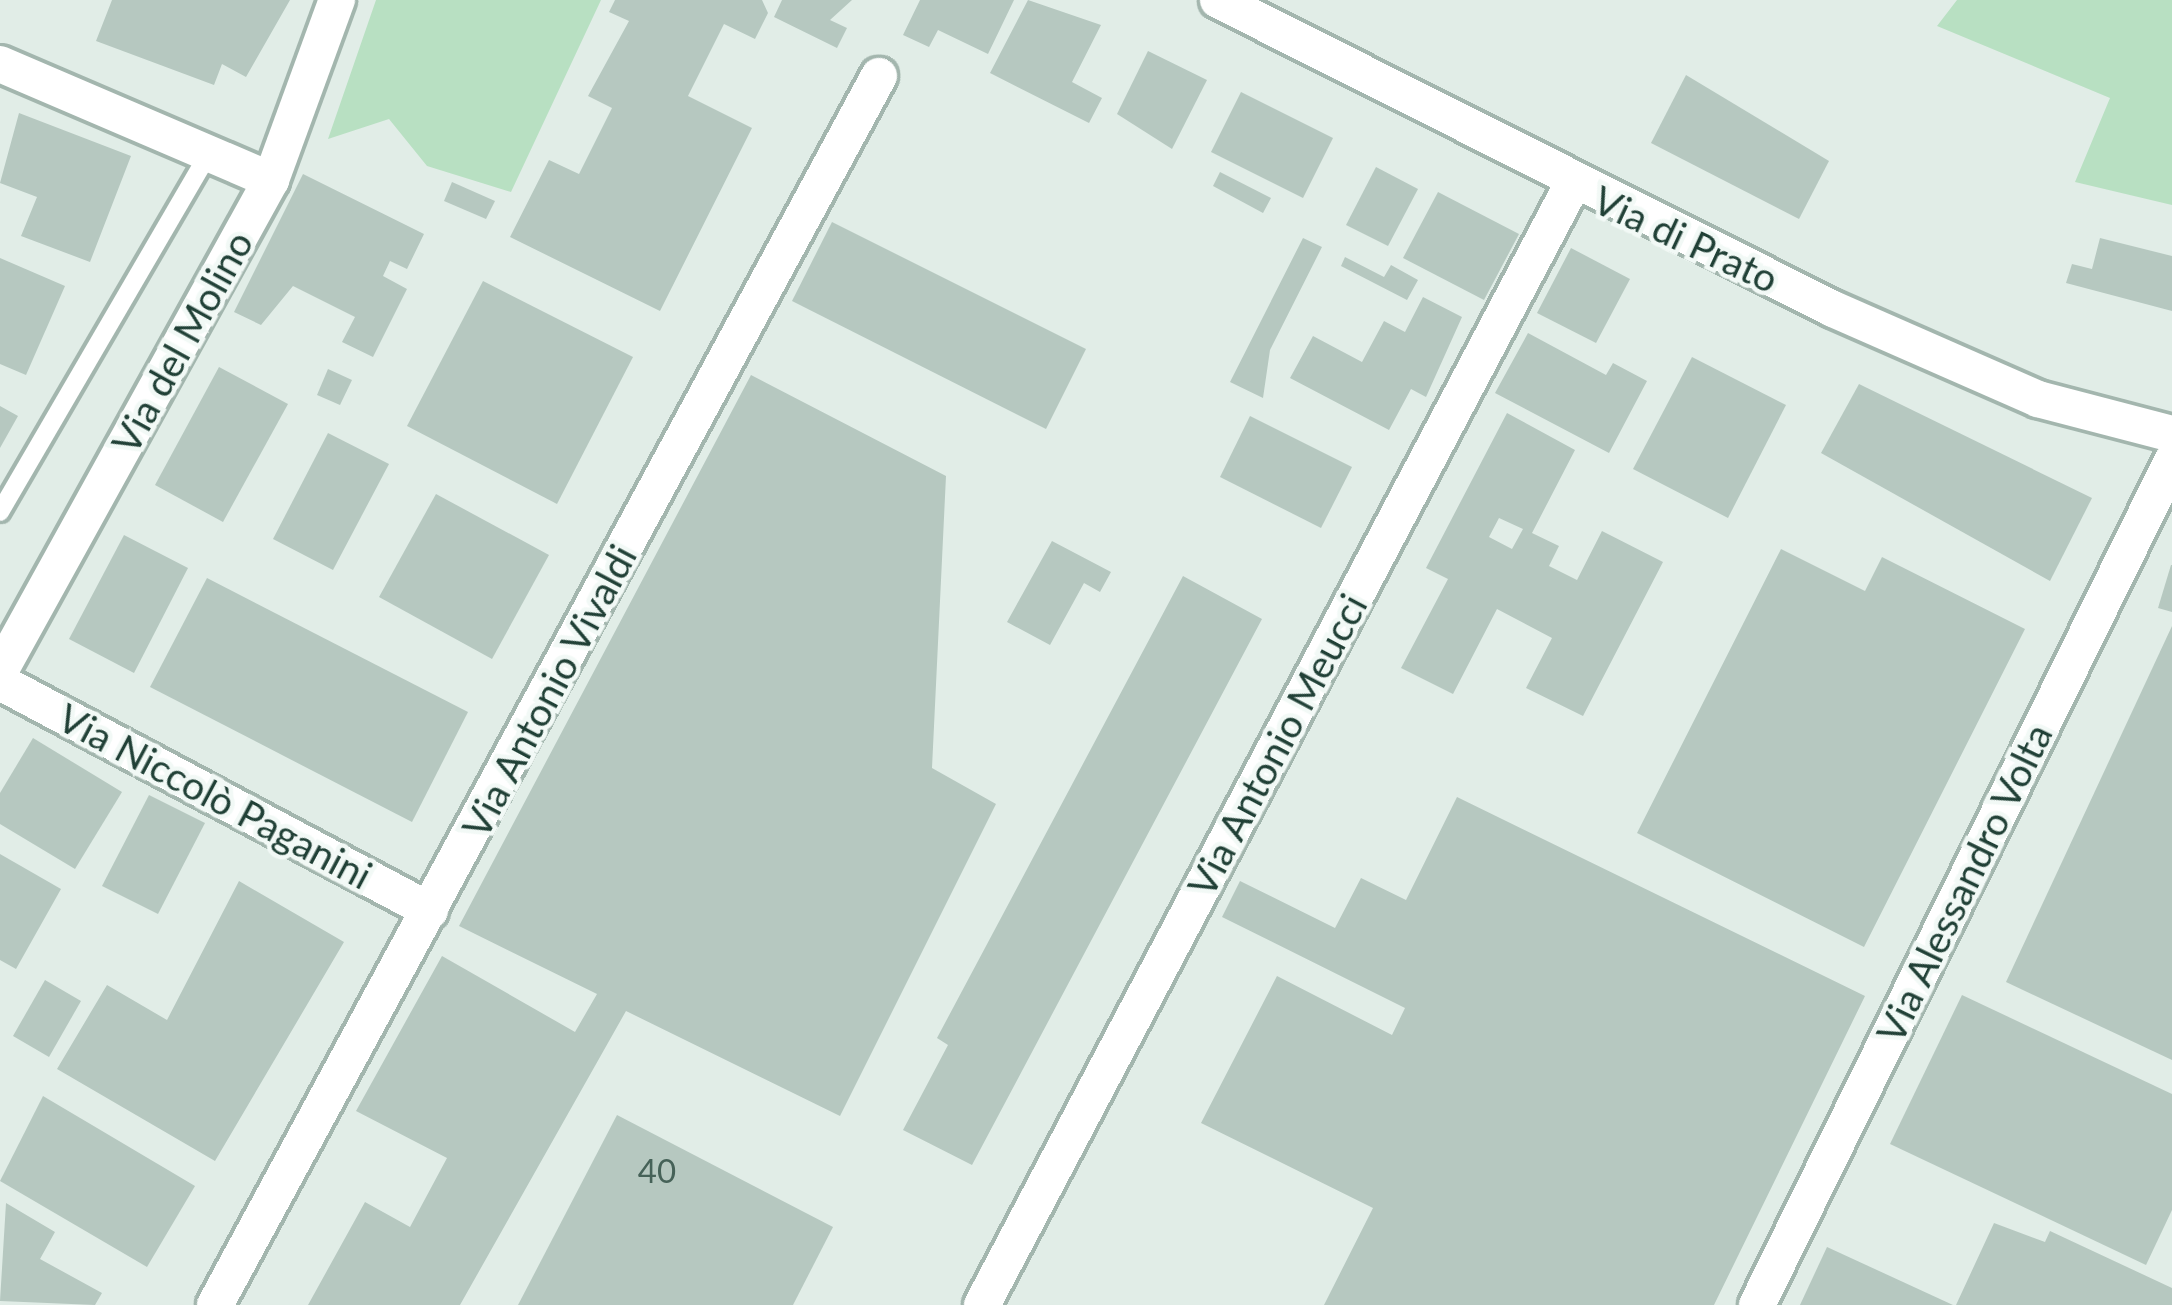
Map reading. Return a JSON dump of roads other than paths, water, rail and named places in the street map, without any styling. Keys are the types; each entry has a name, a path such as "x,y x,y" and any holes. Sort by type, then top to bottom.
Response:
{"street":[{"name":"Via del Molino","path":"0,671 271,180 337,0"},
{"name":"Via di Prato","path":"1218,0 1572,185 2038,399 2172,434"},
{"path":"0,64 271,180"},
{"name":"Via Antonio Vivaldi","path":"215,1305 879,76"},
{"name":"Via Antonio Meucci","path":"982,1305 1572,185"},
{"name":"Via Alessandro Volta","path":"1756,1305 2172,461"},
{"name":"Via Niccolò Paganini","path":"0,682 430,911"}],"lane":[{"path":"0,512 211,151"}]}
